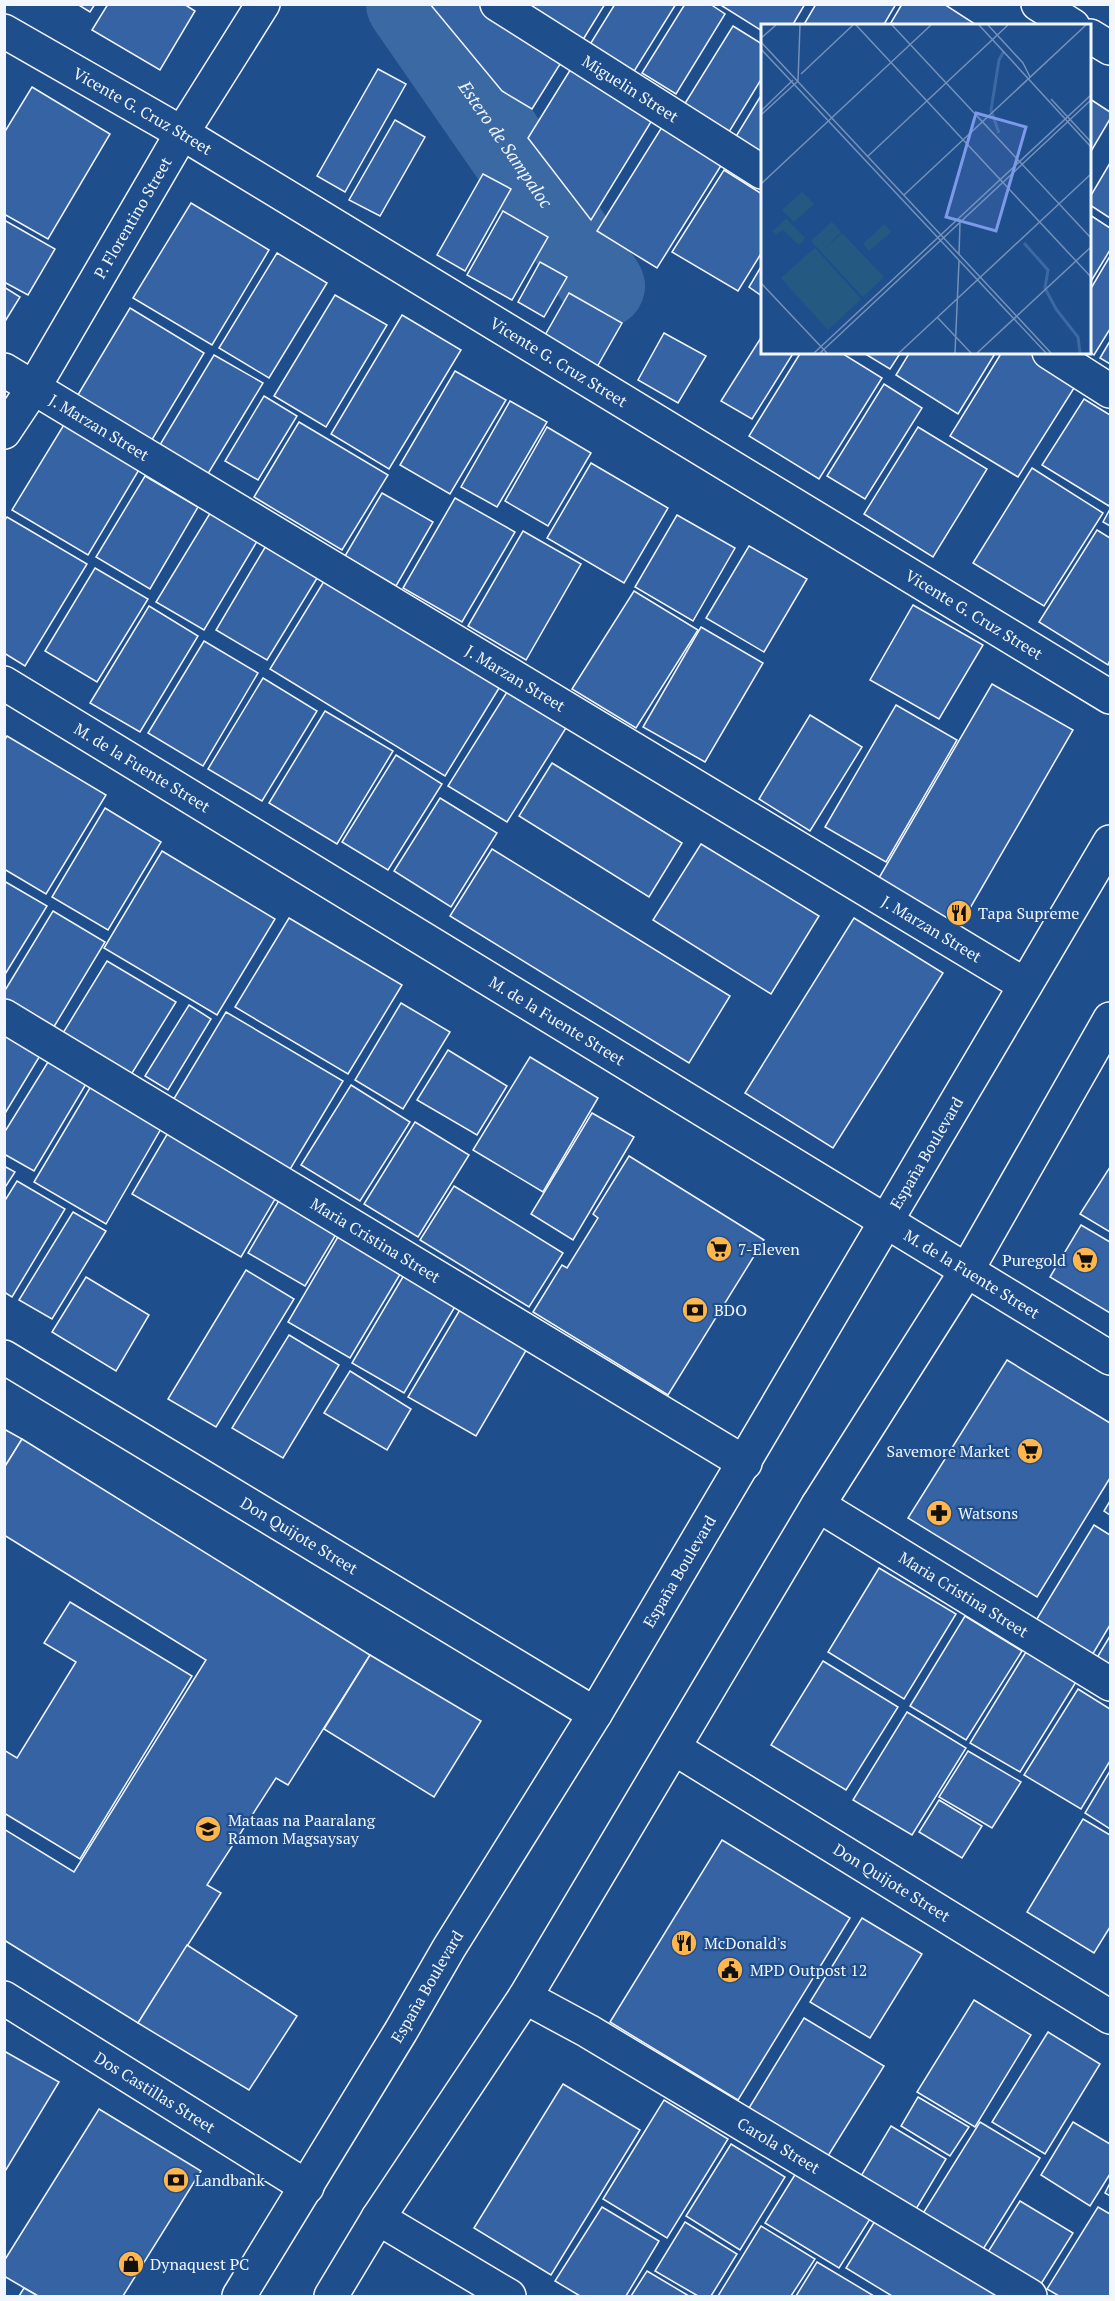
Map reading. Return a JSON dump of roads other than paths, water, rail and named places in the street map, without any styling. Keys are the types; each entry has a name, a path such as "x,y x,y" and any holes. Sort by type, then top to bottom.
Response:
{"street":[{"name":"P. Florentino Street","path":"4,432 33,387 182,133 263,4"},
{"name":"Miguelin Street","path":"497,4 761,171"},
{"path":"1038,4 1069,24"},
{"name":"Vicente G. Cruz Street","path":"4,31 182,133 1110,696"},
{"path":"1091,37 1110,48"},
{"path":"1052,354 1110,392"},
{"name":"J. Marzan Street","path":"4,370 1025,986"},
{"name":"M. de la Fuente Street","path":"4,683 1110,1359"},
{"name":"España Boulevard","path":"239,2296 307,2187 449,1948 595,1714 1110,842"},
{"name":"Maria Cristina Street","path":"4,1016 745,1463"},
{"path":"330,2296 378,2218 525,1997 818,1505 967,1270 1110,1019"},
{"name":"Don Quijote Street","path":"4,1357 595,1714"},
{"name":"Maria Cristina Street","path":"818,1505 1110,1684"},
{"name":"Don Quijote Street","path":"674,1748 1110,2017"},
{"name":"Carola Street","path":"525,1997 588,2031 1030,2296"},
{"name":"Dos Castillas Street","path":"4,1998 307,2187"},
{"path":"378,2218 509,2296"}],"waterway":[{"name":"Estero de Sampaloc","path":"408,4 603,286"}],"place":[{"name":"Tapa Supreme","path":"959,913"},
{"name":"7-Eleven","path":"719,1249"},
{"name":"Puregold","path":"1085,1260"},
{"name":"BDO","path":"695,1310"},
{"name":"Savemore Market","path":"1030,1451"},
{"name":"Watsons","path":"939,1513"},
{"name":"Mataas na Paaralang Ramon Magsaysay","path":"208,1829"},
{"name":"McDonald's","path":"684,1943"},
{"name":"MPD Outpost 12","path":"730,1970"},
{"name":"Landbank","path":"176,2180"},
{"name":"Dynaquest PC","path":"131,2264"}]}
